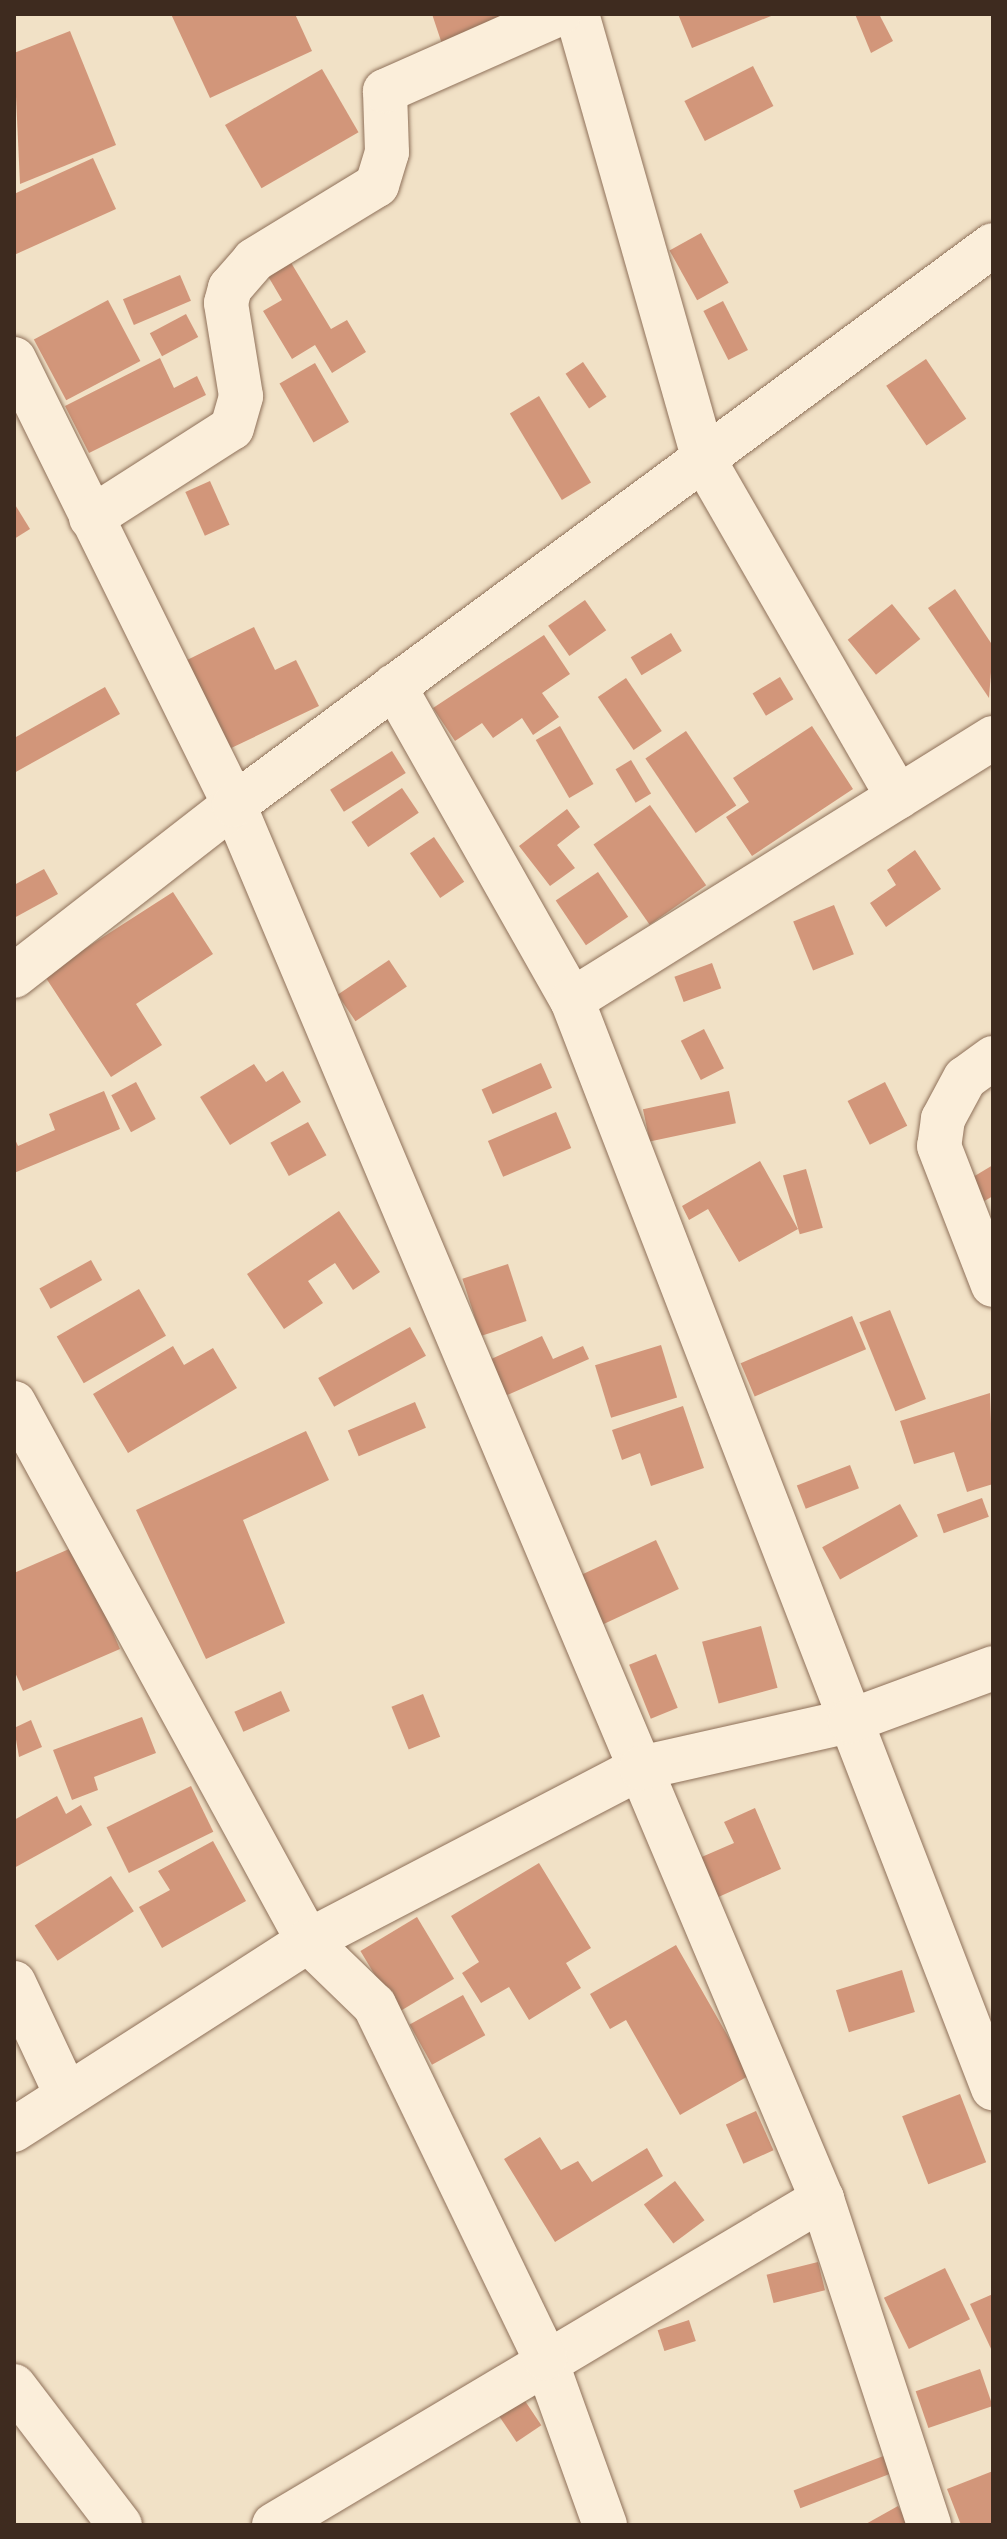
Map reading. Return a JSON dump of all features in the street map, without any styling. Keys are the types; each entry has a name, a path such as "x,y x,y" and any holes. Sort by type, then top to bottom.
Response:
{"street":[{"path":"91,518 232,428 241,396 230,288 254,260 377,185 387,152 385,91 559,14"},
{"path":"577,14 704,460 898,797"},
{"path":"14,976 234,805 993,245"},
{"path":"14,359 234,805 641,1768 822,2199 929,2525"},
{"path":"394,686 572,1000 993,2088"},
{"path":"572,1000 993,738"},
{"path":"993,1058 965,1078 943,1119 939,1146 993,1285"},
{"path":"14,1403 308,1941 374,2005 545,2358 605,2525"},
{"path":"14,2130 308,1941 641,1768 850,1721 993,1668"},
{"path":"14,1983 66,2094"},
{"path":"274,2525 545,2358 822,2199"},
{"path":"14,2386 120,2525"}],"building":[{"path":"171,14 295,14 312,51 210,98"},
{"path":"432,14 504,14 510,32 445,53"},
{"path":"678,14 776,14 692,48"},
{"path":"855,14 879,14 893,41 871,53"},
{"path":"70,31 116,145 20,184 14,53"},
{"path":"753,66 773,106 705,141 684,101"},
{"path":"322,69 358,132 262,188 225,125"},
{"path":"93,158 116,209 14,255 14,194"},
{"path":"701,233 729,283 697,300 670,250"},
{"path":"287,256 331,329 347,320 366,352 332,373 315,345 292,359 263,311 282,300 265,271"},
{"path":"180,275 191,301 134,325 123,299"},
{"path":"108,300 140,361 66,400 34,339"},
{"path":"723,301 748,350 728,360 703,311"},
{"path":"186,314 198,337 162,356 150,333"},
{"path":"160,358 174,388 197,376 206,395 89,453 65,406"},
{"path":"926,359 966,419 926,446 886,386"},
{"path":"583,362 606,397 589,409 566,374"},
{"path":"315,363 349,422 313,442 279,384"},
{"path":"539,396 591,483 562,500 510,414"},
{"path":"210,481 230,525 205,536 185,492"},
{"path":"14,503 30,529 14,539"},
{"path":"955,589 993,646 989,698 928,608"},
{"path":"585,600 606,630 569,656 548,626"},
{"path":"892,604 920,639 876,675 848,640"},
{"path":"254,627 275,670 296,660 319,706 227,750 183,662"},
{"path":"671,633 682,651 642,675 631,657"},
{"path":"544,635 570,674 542,693 559,717 533,735 522,718 493,738 482,723 455,741 433,708"},
{"path":"780,677 793,699 766,716 753,693"},
{"path":"626,678 662,731 634,750 598,697"},
{"path":"105,687 120,714 14,773 16,737"},
{"path":"560,726 594,784 569,798 536,740"},
{"path":"812,726 853,789 752,856 726,817 749,802 733,778"},
{"path":"686,731 736,806 696,833 645,758"},
{"path":"392,751 406,773 344,812 330,790"},
{"path":"631,760 651,793 636,803 616,769"},
{"path":"402,788 419,813 368,847 351,822"},
{"path":"650,805 706,885 650,925 593,845"},
{"path":"567,809 580,827 557,845 575,868 550,886 519,846"},
{"path":"434,837 464,882 440,898 410,853"},
{"path":"915,850 941,889 886,927 870,903 896,885 887,870"},
{"path":"44,869 58,894 14,918 14,885"},
{"path":"598,872 628,917 586,945 556,901"},
{"path":"173,892 213,954 136,1004 162,1045 111,1077 44,975"},
{"path":"834,905 854,954 813,971 793,921"},
{"path":"389,960 407,987 355,1021 338,995"},
{"path":"712,963 721,988 684,1002 674,977"},
{"path":"704,1029 724,1068 701,1080 681,1041"},
{"path":"541,1063 552,1088 493,1114 482,1089"},
{"path":"254,1064 266,1082 283,1071 301,1102 230,1145 200,1097"},
{"path":"136,1082 156,1119 131,1132 111,1095"},
{"path":"885,1082 907,1126 870,1145 848,1101"},
{"path":"104,1091 120,1129 14,1173 14,1137 18,1146 55,1130 49,1114"},
{"path":"729,1091 736,1123 650,1142 643,1109"},
{"path":"556,1112 571,1148 503,1177 488,1141"},
{"path":"308,1122 326,1155 289,1176 270,1143"},
{"path":"760,1161 798,1229 739,1262 708,1209 689,1220 682,1206"},
{"path":"993,1165 993,1196 976,1206 963,1183"},
{"path":"806,1169 823,1228 800,1234 783,1176"},
{"path":"339,1211 380,1272 353,1290 335,1263 308,1281 323,1303 284,1329 247,1274"},
{"path":"91,1260 102,1280 51,1309 39,1289"},
{"path":"508,1264 527,1321 481,1336 462,1279"},
{"path":"139,1289 166,1336 84,1383 57,1336"},
{"path":"890,1310 926,1399 895,1411 859,1322"},
{"path":"852,1316 866,1349 755,1396 741,1363"},
{"path":"410,1327 426,1356 334,1407 318,1378"},
{"path":"542,1336 553,1359 583,1346 589,1359 505,1396 489,1360"},
{"path":"661,1345 677,1398 611,1418 595,1365"},
{"path":"173,1346 184,1365 213,1348 237,1388 128,1453 93,1394"},
{"path":"990,1393 993,1484 967,1492 954,1452 914,1464 900,1421"},
{"path":"415,1402 426,1428 359,1456 348,1431"},
{"path":"683,1406 704,1468 651,1486 640,1453 622,1460 612,1430"},
{"path":"306,1431 329,1480 243,1520 285,1623 206,1659 136,1510"},
{"path":"850,1465 859,1488 806,1509 797,1485"},
{"path":"982,1498 989,1517 944,1533 937,1514"},
{"path":"900,1504 918,1536 840,1580 822,1547"},
{"path":"656,1540 679,1589 600,1626 577,1577"},
{"path":"76,1546 120,1649 23,1691 14,1670 14,1573"},
{"path":"761,1626 778,1688 719,1704 702,1642"},
{"path":"656,1654 678,1708 651,1719 629,1665"},
{"path":"281,1691 290,1711 243,1732 234,1712"},
{"path":"423,1694 440,1737 409,1749 391,1707"},
{"path":"142,1717 156,1753 94,1777 98,1790 72,1800 53,1750"},
{"path":"31,1720 42,1747 19,1757 14,1728"},
{"path":"191,1786 213,1832 129,1873 107,1827"},
{"path":"57,1796 66,1814 81,1805 92,1825 14,1868 14,1820"},
{"path":"755,1808 781,1869 714,1899 697,1859 734,1843 724,1822"},
{"path":"213,1841 246,1901 162,1948 139,1907 170,1890 158,1871"},
{"path":"539,1863 591,1948 566,1963 581,1988 529,2020 509,1987 481,2003 462,1973 479,1962 451,1916"},
{"path":"111,1876 134,1911 58,1961 35,1926"},
{"path":"417,1917 454,1979 398,2013 360,1951"},
{"path":"676,1945 750,2075 680,2115 626,2020 610,2029 590,1994"},
{"path":"902,1970 915,2012 849,2032 836,1990"},
{"path":"463,1995 485,2035 432,2065 410,2025"},
{"path":"960,2094 986,2162 928,2184 902,2116"},
{"path":"756,2111 773,2150 743,2164 726,2124"},
{"path":"540,2137 561,2170 578,2161 592,2182 647,2148 663,2176 555,2242 504,2159"},
{"path":"675,2181 704,2220 673,2244 644,2204"},
{"path":"818,2262 825,2290 774,2303 767,2275"},
{"path":"945,2268 970,2319 909,2349 884,2298"},
{"path":"993,2294 993,2353 970,2304"},
{"path":"689,2320 696,2341 664,2351 658,2330"},
{"path":"980,2369 993,2406 928,2428 916,2391"},
{"path":"519,2392 541,2425 516,2442 494,2409"},
{"path":"886,2455 893,2473 800,2508 794,2490"},
{"path":"993,2471 993,2525 961,2525 947,2489"},
{"path":"898,2506 909,2525 864,2525"}]}
